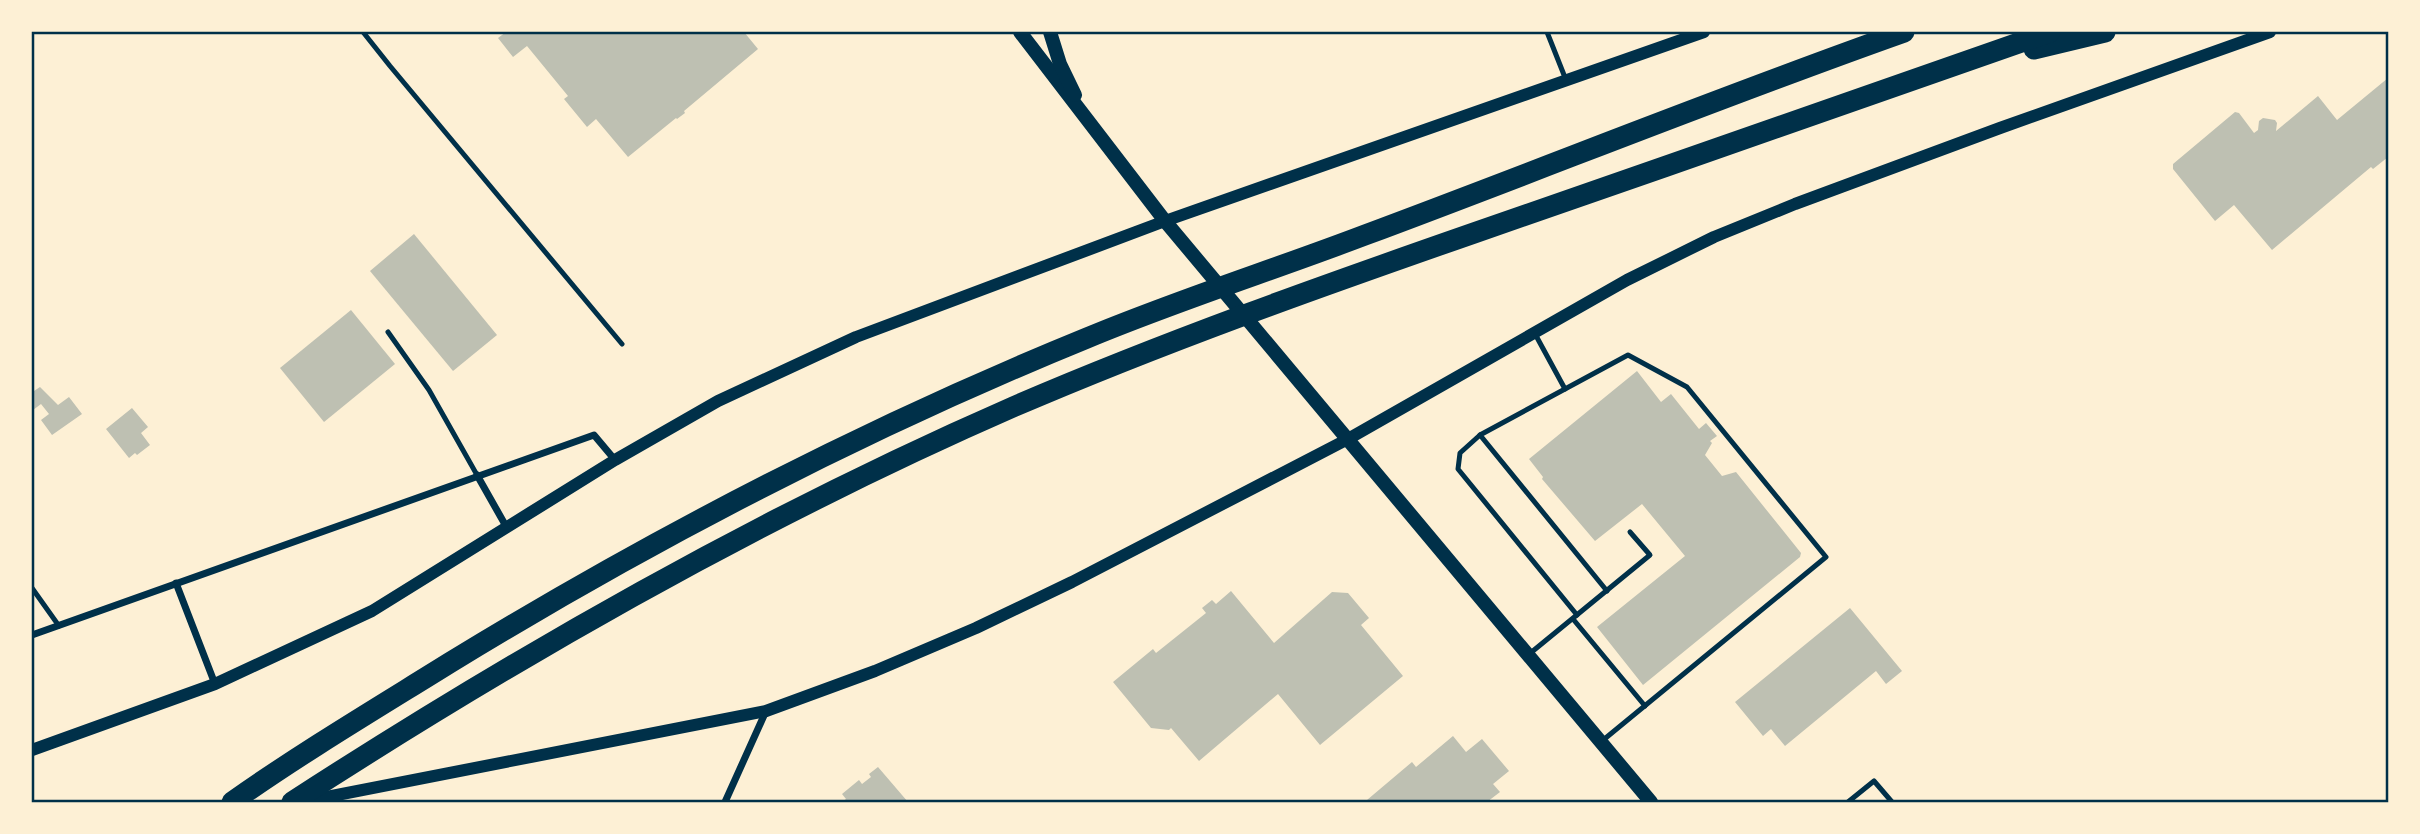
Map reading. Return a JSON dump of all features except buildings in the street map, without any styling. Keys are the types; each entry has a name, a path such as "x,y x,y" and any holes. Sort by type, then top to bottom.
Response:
{"highway":[{"path":"232,803 292,759 521,619 698,520 891,424 1072,344 1178,301 1361,237 1781,76 1904,32"},
{"path":"295,803 414,723 553,640 809,503 958,432 1196,332 1371,268 2050,32"},
{"path":"1933,74 2105,32"}],"main road":[{"path":"1020,32 1165,221 1651,803"},
{"path":"1051,32 1060,64 1088,121"}],"street":[{"path":"33,745 215,684 372,611 615,460 718,401 856,337 1165,221 1566,80 1674,36 1704,32"},
{"path":"295,803 766,710 875,671 976,628 1348,439 1661,262 1752,221 2000,128 2270,32"},
{"path":"32,635 594,435 615,460"},
{"path":"477,475 507,528"},
{"path":"176,583 215,684"},
{"path":"725,803 766,710"}],"lane":[{"path":"363,32 622,344"},
{"path":"1547,32 1566,80"},
{"path":"388,332 429,390 477,475"},
{"path":"1534,332 1565,389"},
{"path":"1601,742 1645,706 1826,557 1687,387 1628,355 1480,435 1460,453 1458,469 1645,706"},
{"path":"1480,435 1606,591"},
{"path":"1528,655 1650,555 1630,532"},
{"path":"32,587 59,626"},
{"path":"1848,803 1874,781 1892,803"}]}
